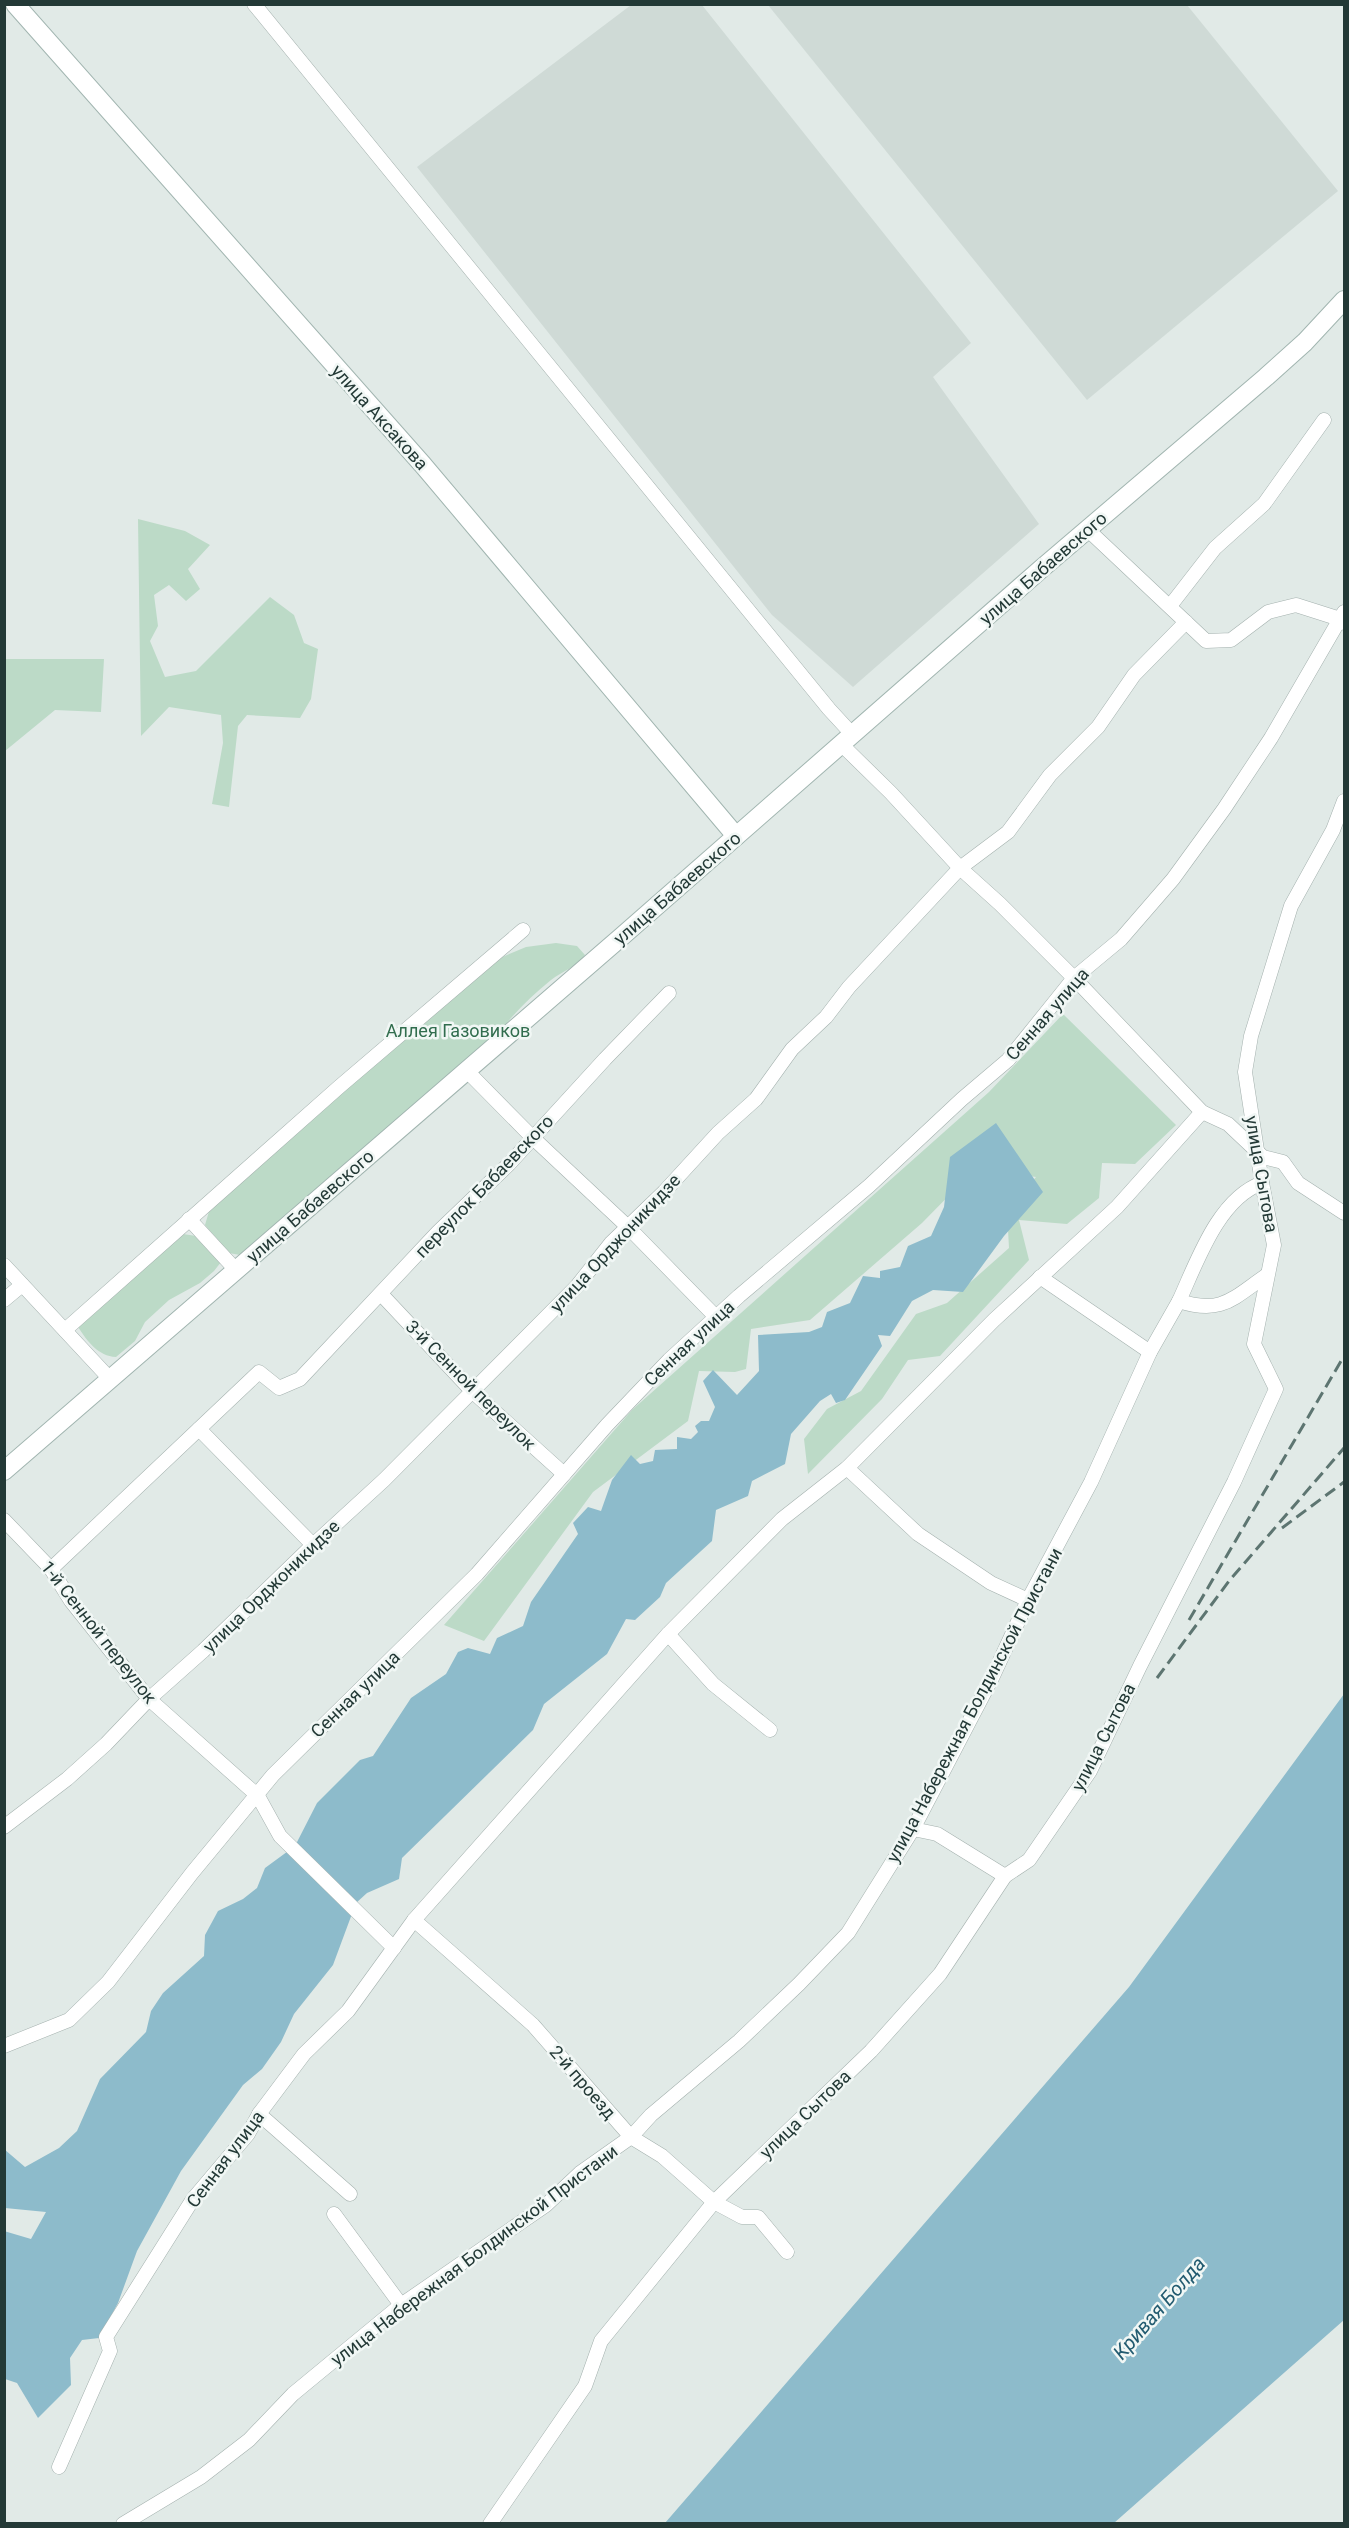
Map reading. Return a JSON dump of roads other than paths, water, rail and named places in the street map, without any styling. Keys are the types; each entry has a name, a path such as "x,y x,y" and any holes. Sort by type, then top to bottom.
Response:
{"main road":[{"name":"улица Аксакова","path":"15,4 423,465 736,837"},
{"name":"улица Бабаевского","path":"4,1471 736,837 1087,529 1274,370 1305,342 1344,300"}],"street":[{"path":"254,4 829,709 847,739 891,793 960,868 1000,904 1074,978 1202,1112 1228,1124 1257,1153 1283,1162 1298,1183 1344,1213"},
{"path":"1170,606 1215,548 1264,504 1324,420"},
{"path":"1087,529 1206,642 1231,640 1269,612 1296,605 1343,618"},
{"name":"Сенная улица","path":"4,2046 69,2020 108,1982 198,1865 273,1776 477,1574 669,1359 869,1186 962,1099 1008,1060 1074,978 1120,939 1173,879 1224,809 1271,738 1343,618"},
{"name":"улица Орджоникидзе","path":"4,1827 67,1779 106,1744 149,1699 384,1480 577,1286 611,1243 718,1133 756,1099 792,1049 826,1017 849,987 960,868 1008,832 1050,775 1098,728 1134,675 1186,622"},
{"name":"улица Сытова","path":"490,2523 585,2386 601,2342 714,2202 871,2050 940,1974 1005,1876 1029,1860 1090,1771 1140,1666 1234,1482 1276,1389 1254,1344 1274,1245 1245,1072 1251,1036 1290,906 1333,830 1344,801"},
{"path":"65,1330 416,1020 523,930"},
{"name":"переулок Бабаевского","path":"199,1429 259,1372 279,1388 300,1379 438,1232 509,1164 669,993"},
{"path":"466,1070 533,1138 628,1227 716,1317"},
{"name":"Сенная улица","path":"59,2467 110,2351 106,2337 193,2199 248,2134 259,2114 304,2054 348,2011 414,1920 668,1634 782,1519 847,1468 876,1436 1040,1277 1117,1207 1202,1112"},
{"name":"улица Набережная Болдинской Пристани","path":"123,2523 201,2477 249,2440 293,2394 401,2305 546,2205 580,2173 631,2137 651,2115 739,2041 800,1984 848,1933 913,1829 992,1678 1028,1600 1091,1482 1150,1352 1179,1300 1217,1221 1250,1187 1262,1183"},
{"path":"189,1219 236,1270"},
{"path":"4,1265 111,1380"},
{"path":"1179,1300 1200,1308 1221,1306 1267,1275"},
{"path":"1040,1277 1150,1352"},
{"path":"4,1300 22,1285"},
{"name":"3-й Сенной переулок","path":"381,1294 473,1392 564,1474"},
{"path":"51,1569 199,1429 313,1545"},
{"path":"847,1468 918,1534 991,1584 1028,1600"},
{"name":"1-й Сенной переулок","path":"4,1520 51,1569 71,1601 149,1699 258,1796 280,1836 394,1948"},
{"path":"668,1634 713,1684 770,1730"},
{"path":"913,1829 937,1834 1005,1876"},
{"name":"2-й проезд","path":"414,1920 533,2025 631,2137 662,2156 714,2202 742,2217 758,2217 786,2252"},
{"path":"259,2114 350,2194"},
{"path":"334,2214 401,2305"}],"water":[{"path":"996,1123 1043,1192 1004,1236 963,1292 933,1290 912,1301 890,1336 878,1335 882,1346 845,1400 836,1403 831,1394 820,1401 791,1434 785,1464 752,1481 748,1496 716,1510 712,1541 666,1583 660,1597 635,1620 626,1619 607,1654 544,1704 533,1730 402,1858 399,1879 367,1893 356,1903 333,1965 294,2014 281,2042 262,2069 243,2085 181,2171 137,2251 118,2303 99,2338 82,2340 70,2358 71,2385 38,2418 17,2383 5,2379 4,2231 31,2239 46,2212 5,2208 4,2149 25,2167 59,2148 77,2131 100,2079 146,2032 151,2011 163,1993 204,1956 205,1935 218,1911 243,1899 257,1888 265,1868 295,1846 317,1803 360,1760 373,1756 411,1698 446,1674 458,1652 468,1648 490,1654 497,1638 523,1626 531,1602 578,1534 573,1523 588,1507 601,1511 612,1480 631,1455 640,1464 653,1461 655,1450 677,1449 677,1437 691,1439 698,1432 695,1426 701,1421 709,1421 715,1407 703,1381 713,1370 737,1395 759,1371 758,1335 809,1332 822,1327 827,1312 850,1303 863,1276 880,1278 880,1271 900,1267 908,1246 931,1236 944,1207 950,1157"},
{"name":"Кривая Болда","path":"1344,1694 1344,2320 1114,2523 665,2523 1129,1987"}],"railway":[{"path":"1189,1620 1344,1356"},
{"path":"1157,1678 1229,1581 1344,1448"},
{"path":"1282,1528 1344,1482"}],"park label":[{"name":"Аллея Газовиков","path":"458,1030"}]}
